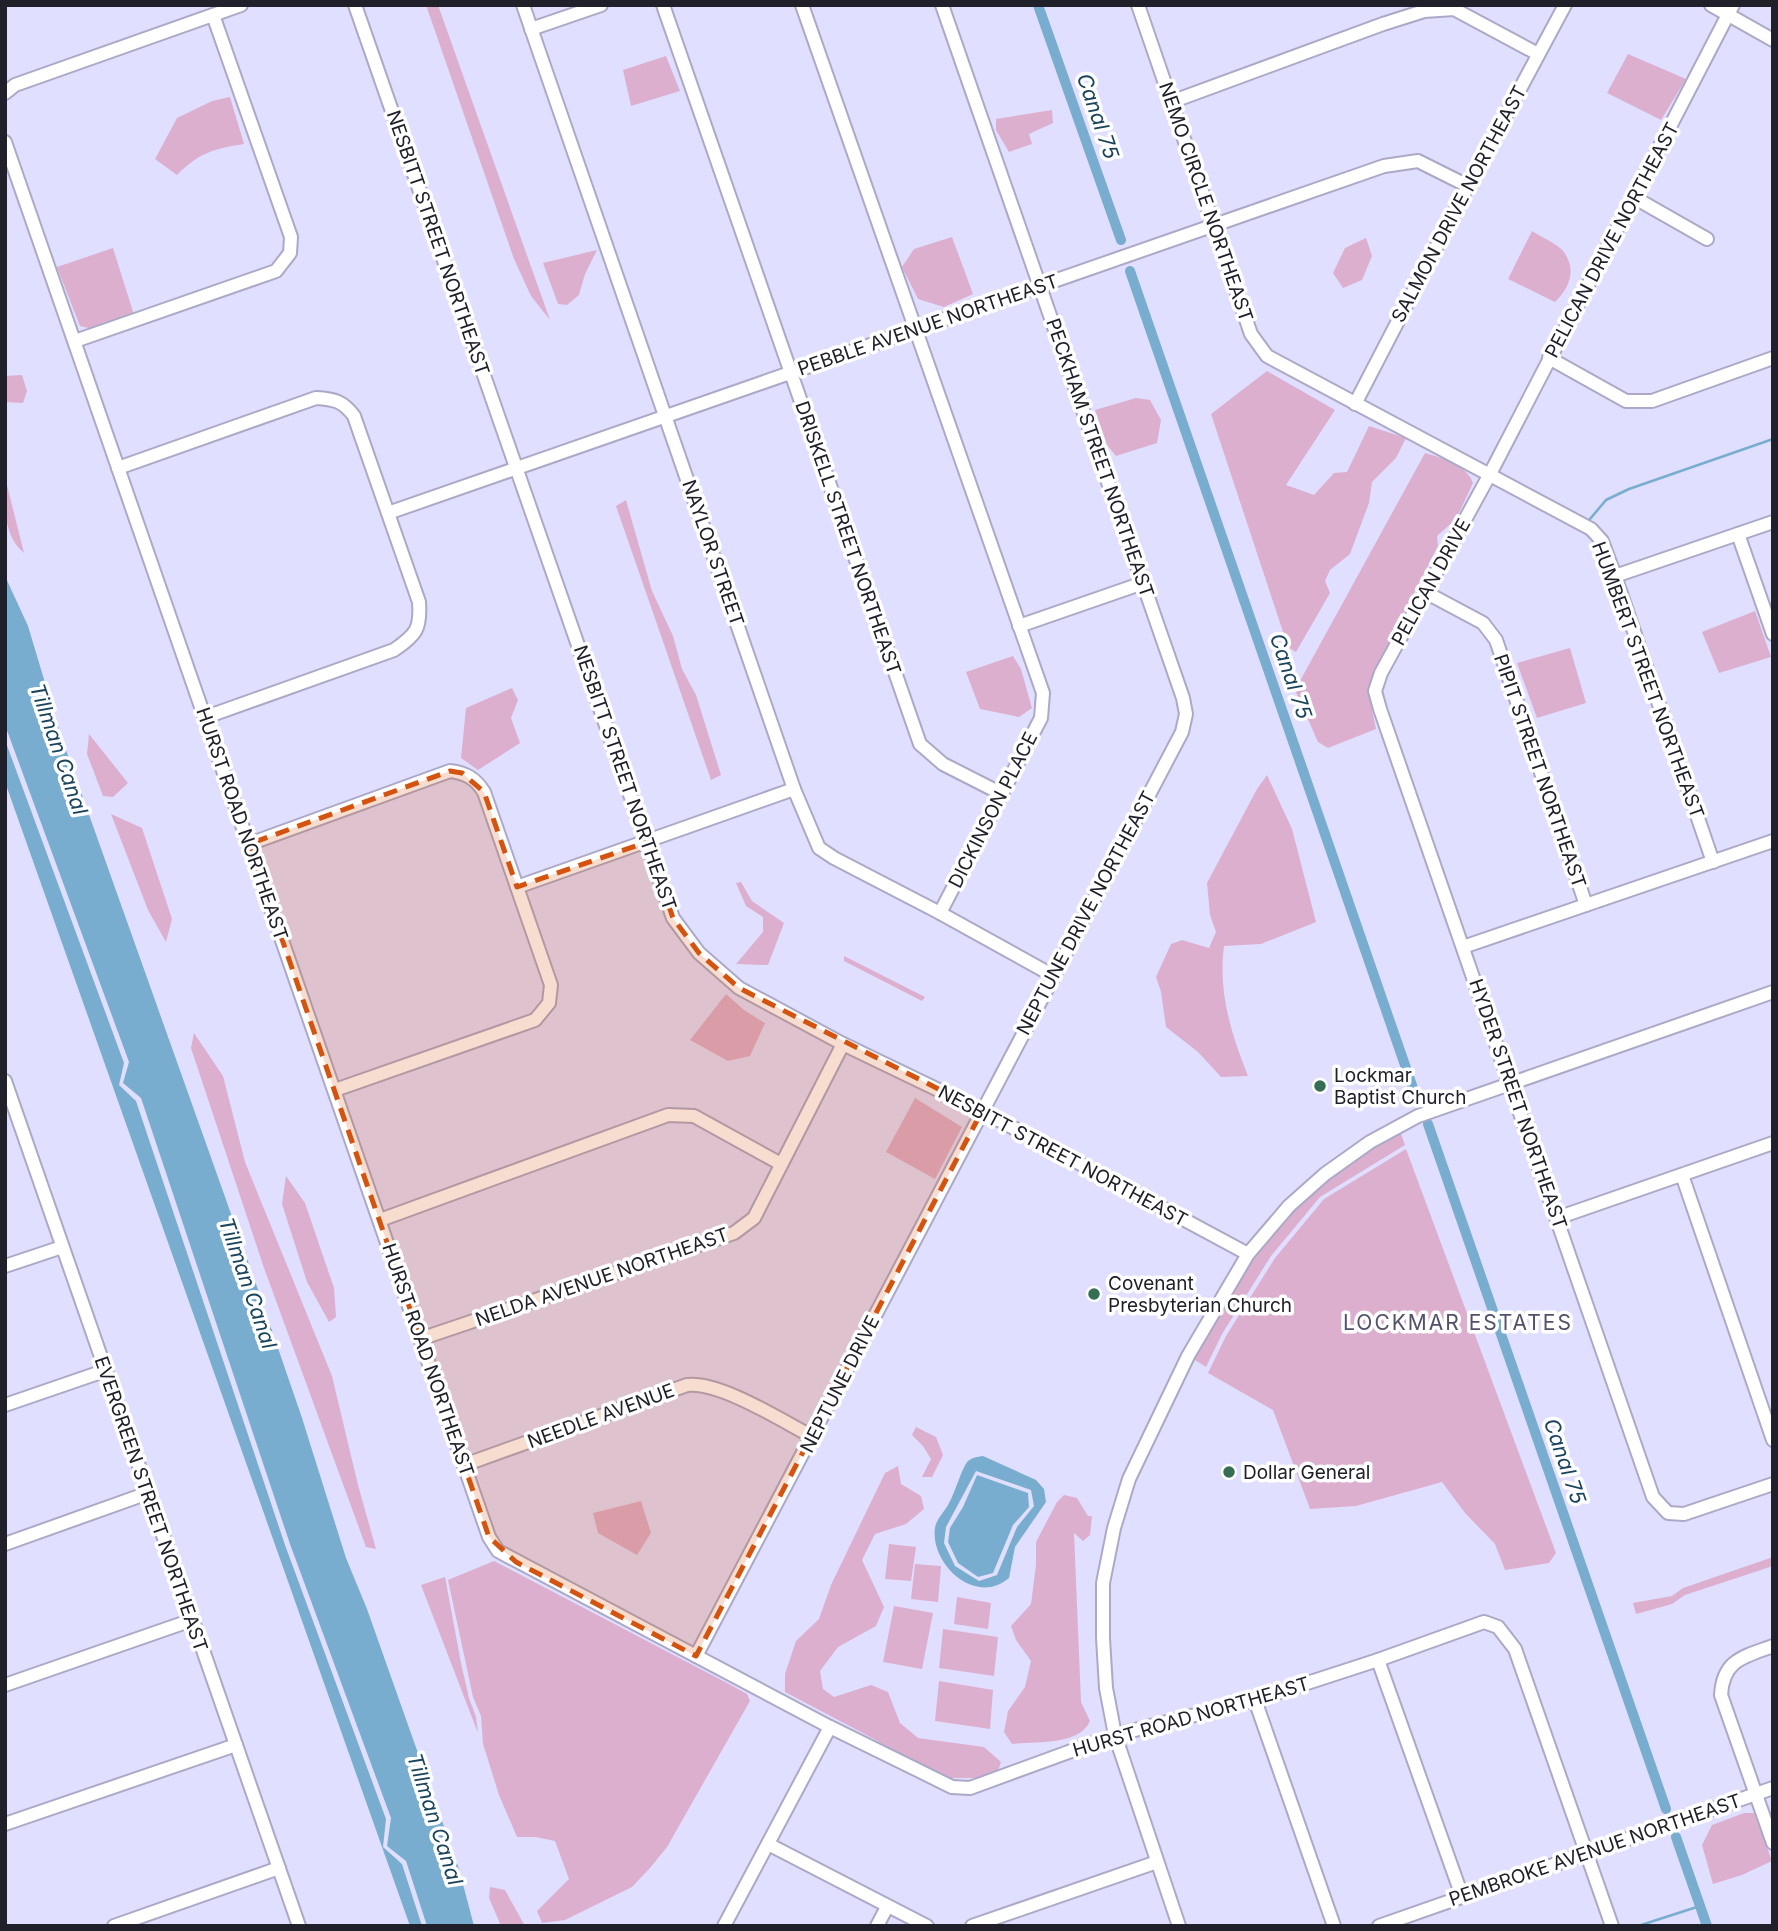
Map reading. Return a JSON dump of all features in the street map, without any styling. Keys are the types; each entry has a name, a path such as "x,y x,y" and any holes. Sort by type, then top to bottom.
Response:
{"street":[{"path":"5,93 15,85 241,5"},
{"name":"NESBITT STREET NORTHEAST","path":"355,5 673,918 699,953 739,988 844,1044 982,1111 1248,1254"},
{"name":"NAYLOR STREET","path":"523,5 794,789 819,848 1052,975"},
{"path":"531,29 601,5"},
{"name":"DRISKELL STREET NORTHEAST","path":"663,5 920,744 943,764 1000,793"},
{"name":"DICKINSON PLACE","path":"802,5 1043,693 1041,718 940,913"},
{"name":"PECKHAM STREET NORTHEAST","path":"942,5 1183,698 1186,714"},
{"name":"NEMO CIRCLE NORTHEAST","path":"1138,5 1251,334 1266,356 1490,474"},
{"name":"SALMON DRIVE NORTHEAST","path":"1355,404 1565,5"},
{"path":"1712,5 1731,10 1773,40"},
{"path":"1171,102 1424,11 1454,9 1538,54"},
{"name":"PELICAN DRIVE NORTHEAST","path":"1490,474 1731,10"},
{"path":"75,341 276,271 290,253 291,237 213,15"},
{"name":"HURST ROAD NORTHEAST","path":"5,142 489,1537 498,1551 516,1563 830,1727 951,1787 970,1788 1115,1735 1255,1700 1484,1622 1498,1627 1515,1648 1586,1853"},
{"name":"PEBBLE AVENUE NORTHEAST","path":"388,513 1396,164 1418,161 1468,186"},
{"path":"1635,198 1707,239"},
{"path":"1549,358 1626,401 1651,401 1773,358"},
{"path":"118,468 316,398 334,399 347,406 354,416 419,602 420,619 413,637 394,650 205,716"},
{"name":"HUMBERT STREET NORTHEAST","path":"1490,474 1591,529 1602,541 1713,862"},
{"name":"PELICAN DRIVE","path":"1375,691 1381,673 1490,474"},
{"path":"1615,576 1773,522"},
{"path":"1738,534 1773,634"},
{"path":"1019,626 1143,583"},
{"name":"PIPIT STREET NORTHEAST","path":"1425,592 1483,623 1496,640 1586,905"},
{"name":"HYDER STREET NORTHEAST","path":"1375,691 1653,1497 1668,1513 1684,1514 1773,1484"},
{"name":"NEPTUNE DRIVE NORTHEAST","path":"982,1111 1182,732 1186,714"},
{"path":"248,844 450,771 462,772 477,781 484,792 551,985 549,1003 535,1020 335,1090"},
{"path":"517,887 794,789"},
{"path":"1463,947 1773,841"},
{"path":"1179,1926 1115,1735 1107,1688 1103,1638 1103,1583 1114,1528 1129,1479 1188,1356 1248,1254 1289,1206 1325,1174 1370,1142 1418,1116 1773,992"},
{"name":"NELDA AVENUE NORTHEAST","path":"420,1339 734,1233 754,1218 844,1044"},
{"name":"EVERGREEN STREET NORTHEAST","path":"5,1081 299,1926"},
{"name":"NEPTUNE DRIVE","path":"696,1656 982,1111"},
{"path":"380,1220 668,1115 694,1116 781,1164"},
{"path":"1557,1218 1773,1143"},
{"path":"1682,1175 1773,1440"},
{"path":"5,1266 62,1247"},
{"path":"5,1405 104,1371"},
{"name":"NEEDLE AVENUE","path":"464,1465 687,1385 701,1384 718,1389 813,1437"},
{"path":"5,1544 148,1493"},
{"path":"5,1685 192,1620"},
{"path":"1773,1646 1730,1665 1722,1679 1721,1695 1773,1843"},
{"path":"1378,1660 1462,1896"},
{"path":"1255,1700 1334,1926"},
{"path":"724,1926 830,1727"},
{"path":"5,1824 236,1745"},
{"name":"PEMBROKE AVENUE NORTHEAST","path":"1379,1926 1773,1788"},
{"path":"768,1843 927,1926"},
{"path":"1586,1853 1612,1926"},
{"path":"972,1926 1157,1862"},
{"path":"114,1926 279,1868"},
{"path":"877,1926 887,1907"}],"highlighted area":[{"path":"450,771 462,773 484,792 517,887 647,842 673,918 699,953 739,988 982,1111 696,1656 516,1562 489,1537 249,844"}],"shaded area":[{"path":"426,5 438,5 550,320 531,296 514,259"},
{"path":"1628,54 1686,79 1661,120 1607,93"},
{"path":"666,56 680,91 631,106 623,70"},
{"path":"230,97 244,144 207,153 177,175 155,159 177,118 212,101"},
{"path":"1052,110 1053,123 1029,134 1032,144 1009,152 996,130 996,119"},
{"path":"1532,231 1558,246 1568,259 1570,279 1555,302 1508,279"},
{"path":"952,237 973,294 944,307 918,299 902,267 914,249"},
{"path":"1366,238 1372,256 1362,280 1343,288 1333,273 1345,248"},
{"path":"113,248 134,315 93,329 80,326 57,267"},
{"path":"597,250 585,274 579,295 567,305 558,304 543,263"},
{"path":"1267,371 1335,410 1286,485 1314,495 1334,473 1347,472 1369,426 1406,438 1396,458 1372,482 1369,503 1350,554 1330,570 1325,581 1330,593 1296,652 1288,647 1211,414"},
{"path":"22,375 27,391 23,403 5,402 5,376"},
{"path":"1136,398 1150,400 1161,420 1157,443 1116,456 1107,445 1095,410"},
{"path":"1425,453 1460,467 1473,483 1456,519 1437,536 1438,546 1378,664 1370,700 1376,729 1328,748 1318,742 1295,690"},
{"path":"5,477 24,553 17,546 8,528"},
{"path":"626,500 652,591 673,636 682,669 696,695 721,775 711,780 616,506"},
{"path":"1755,611 1771,657 1719,673 1702,632"},
{"path":"1570,648 1586,703 1537,718 1517,663"},
{"path":"1013,656 1021,669 1032,708 1019,717 980,709 966,672"},
{"path":"512,688 518,700 511,718 520,743 478,770 461,758 466,708"},
{"path":"89,734 128,783 113,797 103,796 87,754"},
{"path":"1267,775 1292,829 1316,922 1261,944 1224,946 1224,996 1236,1044 1248,1076 1221,1077 1198,1052 1166,1027 1156,977 1171,944 1182,940 1209,948 1216,932 1210,915 1207,883"},
{"path":"111,814 142,828 172,919 166,942 148,910"},
{"path":"741,882 752,901 784,923 768,965 736,964 763,932 763,917 746,906 736,883"},
{"path":"844,956 925,997 922,1001 844,961"},
{"path":"726,994 765,1023 750,1056 728,1061 690,1040"},
{"path":"194,1033 223,1076 245,1162 332,1376 376,1549 366,1547 264,1268 191,1048"},
{"path":"915,1098 962,1127 935,1179 886,1152"},
{"path":"1400,1131 1405,1145 1320,1197 1271,1256 1222,1334 1206,1367 1191,1360 1253,1256 1293,1210 1329,1178 1373,1146"},
{"path":"1406,1149 1556,1553 1549,1563 1505,1570 1495,1544 1465,1513 1442,1482 1356,1506 1310,1509 1273,1410 1208,1373 1226,1336 1275,1258 1324,1199"},
{"path":"286,1176 305,1203 334,1288 336,1317 329,1322 307,1282 282,1204"},
{"path":"916,1427 936,1437 943,1455 932,1477 922,1477 931,1459 912,1435"},
{"path":"898,1466 901,1484 921,1496 924,1509 906,1524 875,1534 862,1560 884,1607 876,1626 838,1647 820,1671 823,1689 834,1697 871,1685 888,1692 900,1723 918,1738 984,1747 1001,1762 998,1771 976,1778 949,1778 926,1770 785,1692 785,1674 796,1641 819,1619 831,1585 885,1473"},
{"path":"1064,1495 1077,1498 1088,1516 1092,1516 1090,1535 1083,1541 1074,1533 1081,1702 1090,1721 1077,1735 1067,1738 1012,1744 1004,1732 1008,1711 1025,1687 1031,1661 1016,1640 1011,1626 1031,1604 1036,1542 1057,1502"},
{"path":"641,1501 651,1533 637,1555 598,1533 593,1513"},
{"path":"889,1544 916,1547 911,1581 885,1579"},
{"path":"1773,1557 1773,1566 1685,1595 1672,1604 1636,1614 1633,1603 1672,1596 1683,1588"},
{"path":"494,1561 729,1684 747,1694 750,1701 667,1847 650,1868 632,1887 565,1920 542,1923 537,1911 569,1879 555,1841 517,1837 499,1795 483,1744 481,1716 473,1697 448,1580"},
{"path":"915,1564 941,1566 938,1602 911,1599"},
{"path":"445,1577 461,1663 478,1733 421,1585"},
{"path":"957,1597 991,1603 988,1629 954,1624"},
{"path":"894,1606 933,1613 922,1669 883,1662"},
{"path":"943,1629 998,1637 994,1676 939,1668"},
{"path":"939,1681 993,1690 990,1729 935,1721"},
{"path":"1744,1813 1754,1813 1772,1861 1742,1875 1713,1884 1702,1845 1712,1825"},
{"path":"490,1887 505,1890 525,1926 501,1926 489,1898"}],"water":[{"name":"Tillman Canal","path":"5,576 28,626 61,736 256,1284 346,1558 367,1609 459,1869 474,1926 427,1926 406,1861 387,1846 391,1818 290,1544 141,1098 123,1083 129,1062 5,725"},
{"path":"5,740 124,1063 119,1085 136,1101 285,1545 386,1819 383,1847 402,1864 422,1926 410,1926 5,782"},
{"path":"983,1456 1036,1480 1044,1489 1046,1502 1015,1547 1009,1578 996,1586 982,1587 969,1584 947,1567 935,1541 935,1528 951,1500 965,1465 972,1459","holes":["976,1471 1031,1490 1034,1506 1017,1527 997,1575 979,1581 955,1566 944,1543 946,1527"]},
{"path":"977,1475 1028,1493 1029,1507 1013,1525 993,1573 978,1577 958,1563 948,1542 950,1528"}],"waterway":[{"name":"Canal 75","path":"1038,5 1121,240"},
{"name":"Canal 75","path":"1130,271 1415,1094"},
{"path":"1590,519 1606,500 1629,489 1773,439"},
{"name":"Canal 75","path":"1428,1124 1666,1809"},
{"name":"Canal 75","path":"1676,1837 1707,1926"},
{"path":"1638,1926 1700,1906"}],"place":[{"name":"Lockmar Baptist Church","path":"1320,1086"},
{"name":"Covenant Presbyterian Church","path":"1094,1294"},
{"name":"Dollar General","path":"1229,1472"}],"district":[{"name":"LOCKMAR ESTATES","path":"1458,1322"}]}
